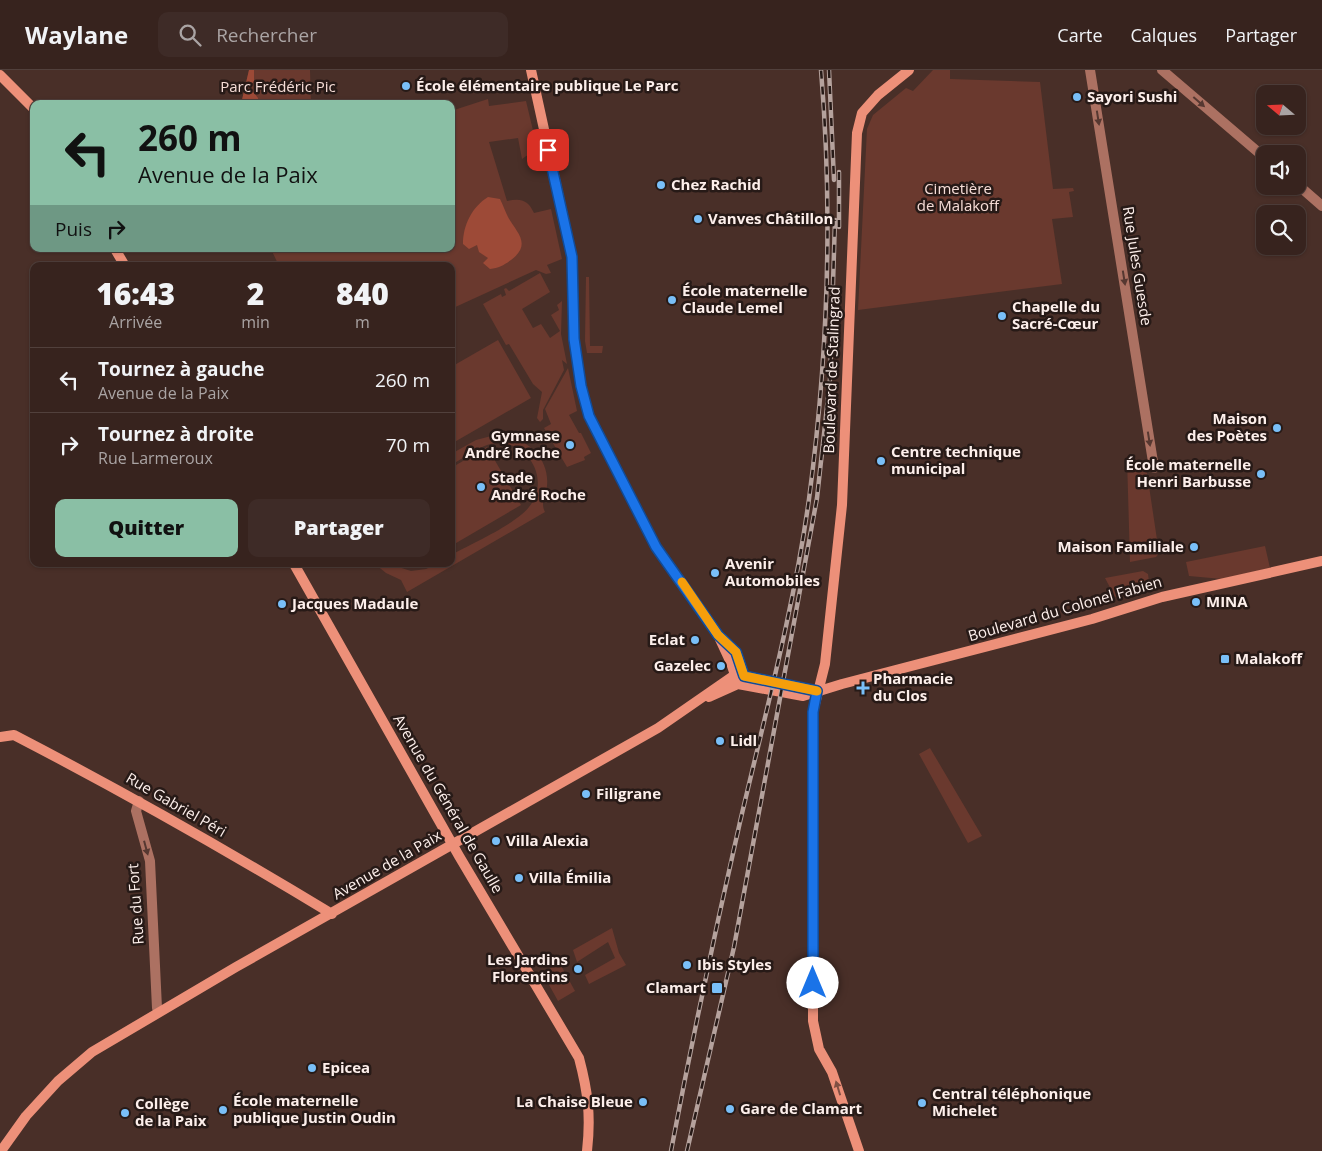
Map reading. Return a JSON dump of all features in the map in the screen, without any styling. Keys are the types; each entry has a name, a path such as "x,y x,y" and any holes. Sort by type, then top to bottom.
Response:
{"main road":[{"path":"531,70 572,254 574,339 581,386 589,416 656,547 718,635 741,680 803,696 817,691"},
{"name":"Boulevard de Stalingrad","path":"859,1151 832,1072 819,1049 813,1020 813,712 824,664 842,505 857,133 862,113 878,95 909,70"},
{"path":"0,75 30,105"},
{"name":"Boulevard du Colonel Fabien","path":"817,691 1092,619 1162,597 1322,561"},
{"name":"Avenue du Général de Gaulle","path":"296,567 453,844 579,1058 588,1089 590,1121 587,1151"},
{"name":"Avenue de la Paix","path":"0,1144 22,1114 56,1076 90,1046 332,914 654,731 701,700 741,680"},
{"name":"Rue Gabriel Péri","path":"0,737 14,735 139,801 332,914"},
{"name":"Avenue de la Paix","path":"1,1151 26,1116 58,1081 92,1052 216,978"},
{"path":"566,1035 583,1090 585,1109 582,1151"}],"street":[{"name":"Rue Jules Guesde","path":"1090,70 1154,468"},
{"path":"1162,70 1256,150"},
{"path":"1306,192 1322,206"},
{"name":"Rue du Fort","path":"139,801 136,811 150,861 157,1008"}],"green space":[{"name":"Parc Frédéric Pic","path":"249,70 310,70 311,100 242,100"},
{"name":"Cimetière de Malakoff","path":"933,70 950,70 950,79 1040,82 1053,189 1073,188 1074,191 1069,192 1073,217 1052,219 1062,284 858,310 867,129 873,115 906,88 913,91"},
{"path":"488,99 489,106 526,101 541,164 536,165 537,171 534,168 534,156 529,154 522,159 518,138 489,142 507,201 524,201 534,213 551,209 562,259 547,265 551,273 546,274 536,270 455,307 455,262 277,262 272,252 455,252 455,110"},
{"path":"540,273 550,292 522,309 533,328 541,324 550,338 560,331 551,315 559,310 557,305 562,301 561,334 567,364 562,360 564,370 543,410 543,419 540,422 537,418 542,392 533,384 509,344 506,345 483,304 501,294 502,297 506,295 504,289 506,288 509,291"},
{"path":"586,277 589,277 590,346 603,346 602,353 587,353 585,341"},
{"path":"498,340 531,398 455,442 455,365"},
{"name":"Gymnase André Roche","path":"568,368 577,411 569,415 591,453 584,457 585,460 567,467 544,428 551,424 545,409"},
{"path":"499,434 518,439 534,450 544,466 547,476 547,486 543,502 545,512 455,564 455,553 493,533 523,513 535,497 538,487 534,466 528,457 510,445 499,443 486,445 455,463 455,452 476,440"},
{"name":"Stade André Roche","path":"487,447 521,505 455,544 455,466"},
{"path":"1127,458 1146,466 1159,553 1156,557 1130,562"},
{"path":"1265,546 1270,568 1222,579 1189,576 1186,562"},
{"path":"379,567 398,567 411,571 430,567 450,567 407,592 401,580"},
{"path":"1143,571 1148,574 1149,582 1144,590 1115,597 1105,578"},
{"path":"930,748 982,836 968,843 919,754"},
{"path":"612,928 619,953 626,965 589,984 585,975 615,958 608,942 577,962 573,950"},
{"path":"559,962 575,991 558,1001 543,974"}],"shaded area":[{"path":"249,70 254,70 254,81 249,87 258,100 242,100"},
{"path":"488,197 500,199 521,238 522,244 521,249 511,260 501,266 490,269 483,263 488,258 479,252 477,245 469,249 463,244 467,223 473,211"}],"railway":[{"path":"671,1151 695,1027 787,621 809,499 821,392 827,285 827,177 821,70"},
{"path":"829,70 834,180"},
{"path":"839,172 839,227"},
{"path":"687,1151 734,947 817,498 830,379 835,220"}],"slow traffic":[{"path":"682,582 718,635 736,652 744,676 817,691"}],"place":[{"name":"École élémentaire publique Le Parc","path":"406,86"},
{"name":"Sayori Sushi","path":"1077,97"},
{"name":"Chez Rachid","path":"661,185"},
{"name":"Vanves Châtillon","path":"698,219"},
{"name":"École maternelle Claude Lemel","path":"672,300"},
{"name":"Chapelle du Sacré-Cœur","path":"1002,316"},
{"name":"Maison des Poètes","path":"1277,428"},
{"name":"Gymnase André Roche","path":"570,445"},
{"name":"Centre technique municipal","path":"881,461"},
{"name":"École maternelle Henri Barbusse","path":"1261,474"},
{"name":"Stade André Roche","path":"481,487"},
{"name":"Maison Familiale","path":"1194,547"},
{"name":"Avenir Automobiles","path":"715,573"},
{"name":"MINA","path":"1196,602"},
{"name":"Jacques Madaule","path":"282,604"},
{"name":"Eclat","path":"695,640"},
{"name":"Malakoff","path":"1225,659"},
{"name":"Gazelec","path":"721,666"},
{"name":"Pharmacie du Clos","path":"863,688"},
{"name":"Lidl","path":"720,741"},
{"name":"Filigrane","path":"586,794"},
{"name":"Villa Alexia","path":"496,841"},
{"name":"Villa Émilia","path":"519,878"},
{"name":"Ibis Styles","path":"687,965"},
{"name":"Les Jardins Florentins","path":"578,969"},
{"name":"Clamart","path":"717,988"},
{"name":"Epicea","path":"312,1068"},
{"name":"La Chaise Bleue","path":"643,1102"},
{"name":"Central téléphonique Michelet","path":"922,1103"},
{"name":"Gare de Clamart","path":"730,1109"},
{"name":"École maternelle publique Justin Oudin","path":"223,1110"},
{"name":"Collège de la Paix","path":"125,1113"}],"route":[{"path":"548,150 567,226 572,257 573,325 576,361 589,416 600,439 656,547 718,635 736,652 744,676 817,691 813,712 813,983"}]}
